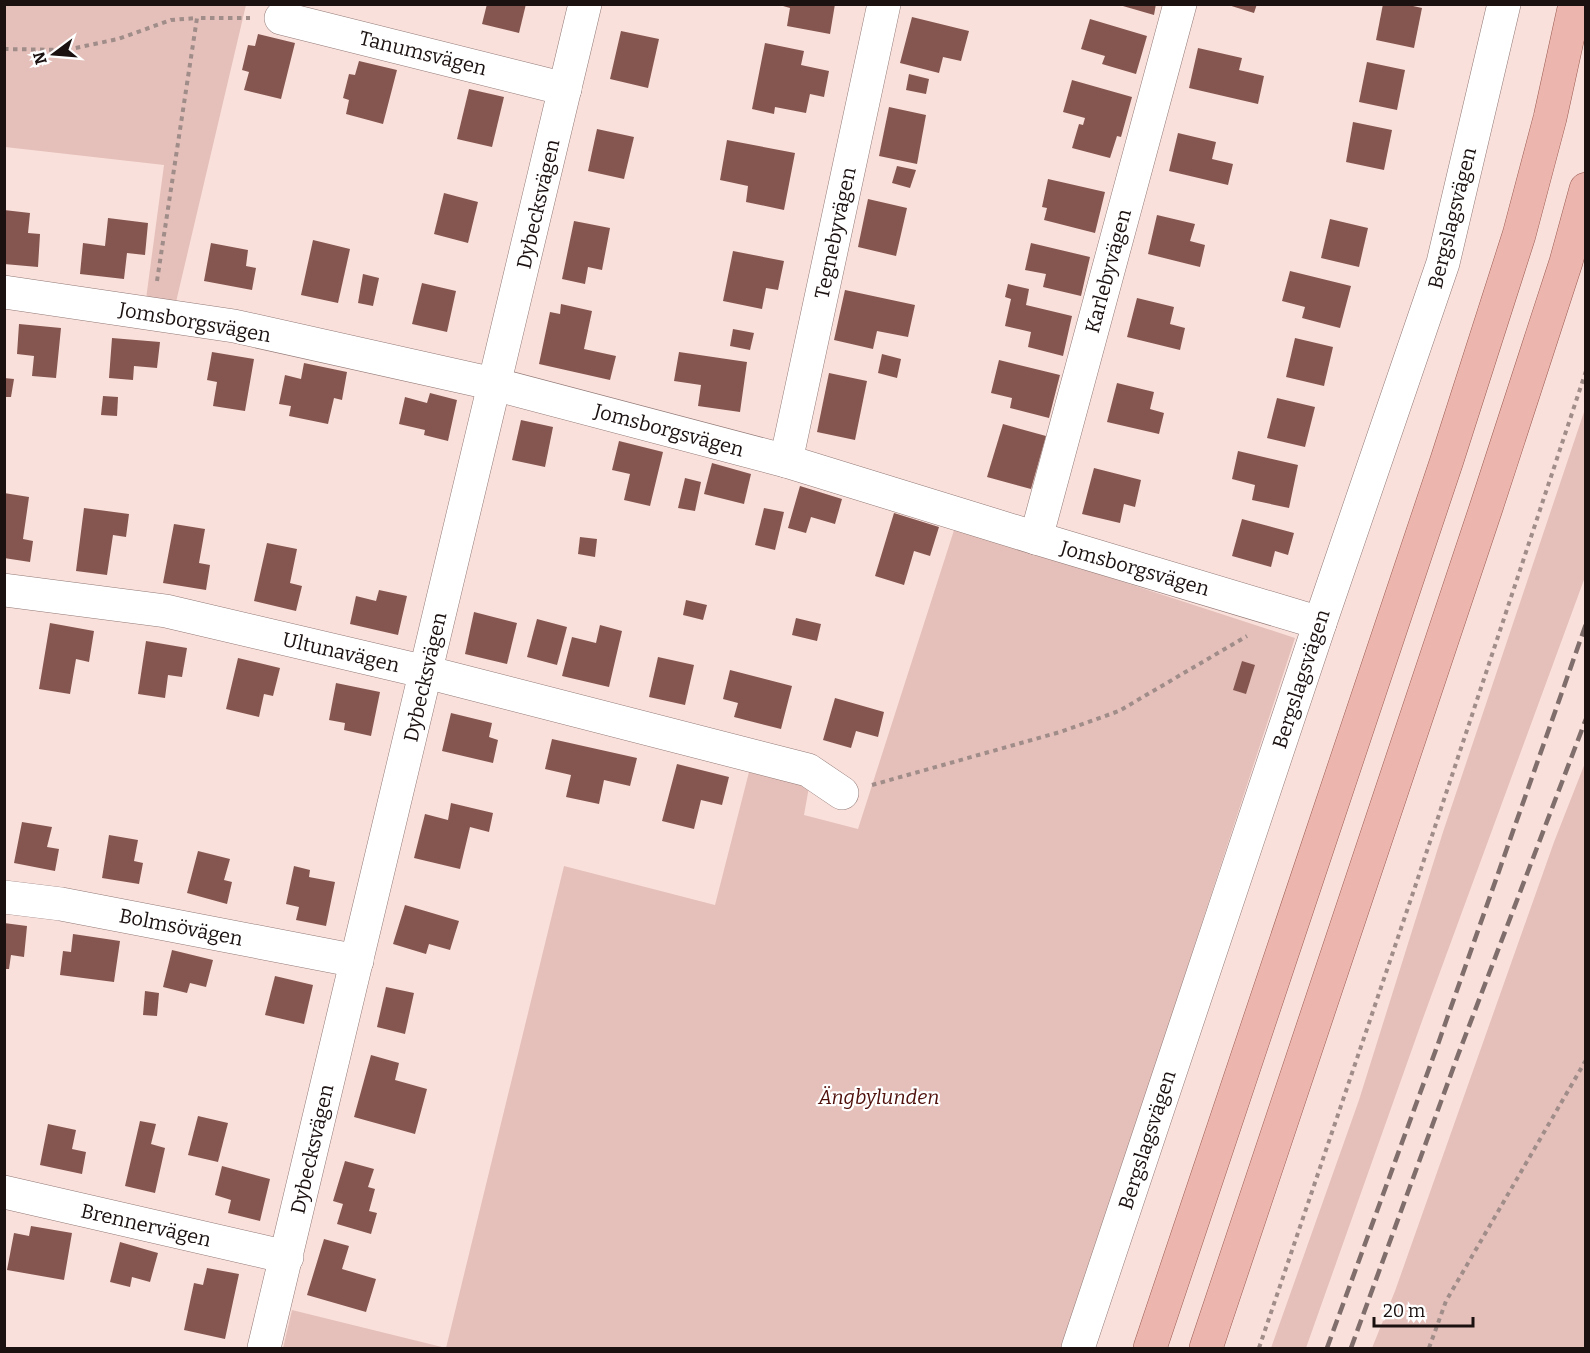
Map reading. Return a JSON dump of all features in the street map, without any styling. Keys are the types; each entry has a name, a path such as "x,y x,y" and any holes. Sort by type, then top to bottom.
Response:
{"main road":[{"path":"1150,1348 1447,460 1519,235 1550,118 1575,4"},
{"path":"1206,1348 1491,494 1566,262 1586,189"}],"street":[{"name":"Dybecksvägen","path":"264,1348 585,4"},
{"name":"Tegnebyvägen","path":"786,461 884,4"},
{"name":"Karlebyvägen","path":"1036,538 1180,4"},
{"name":"Bergslagsvägen","path":"1078,1348 1320,622 1443,263 1504,4"},
{"name":"Tanumsvägen","path":"281,18 565,89"},
{"name":"Jomsborgsvägen","path":"4,292 234,326 494,384 786,461 1320,622"},
{"name":"Ultunavägen","path":"4,590 166,611 426,672 808,770 842,793"},
{"name":"Bolmsövägen","path":"4,897 61,904 357,961"},
{"name":"Brennervägen","path":"4,1192 287,1257"}],"path":[{"path":"152,314 197,18"},
{"path":"4,49 66,50 118,39 171,20 281,18"},
{"path":"1259,1348 1586,370"},
{"path":"842,793 1060,732 1119,711 1234,645 1284,612"},
{"path":"1429,1348 1446,1301 1586,1060"}],"green space":[{"path":"5,5 246,5 176,302 146,299 164,165 5,147"},
{"path":"1585,409 1585,577 1422,1021 1306,1348 1271,1348 1359,1100 1443,832"},
{"name":"Ängbylunden","path":"955,527 1295,638 1063,1348 446,1348 564,866 715,905 749,772 809,787 804,815 858,829"},
{"path":"1585,763 1585,1348 1372,1348 1395,1291 1554,842"},
{"path":"292,1310 446,1348 283,1348"}],"building":[{"path":"487,4 526,4 519,33 482,24"},
{"path":"776,4 835,4 830,34 787,26 790,8"},
{"path":"1116,4 1156,4 1154,15"},
{"path":"1225,4 1257,4 1254,13"},
{"path":"1383,4 1404,4 1422,8 1414,48 1376,40"},
{"path":"912,17 969,31 961,61 943,57 939,73 900,63"},
{"path":"1090,19 1147,36 1136,74 1102,64 1105,56 1081,49"},
{"path":"621,31 659,39 648,88 610,79"},
{"path":"258,34 295,43 281,99 244,90 249,72 242,70 248,45 255,46"},
{"path":"765,43 804,51 801,65 829,71 824,97 810,94 806,113 775,107 774,114 752,109"},
{"path":"1198,48 1242,58 1239,70 1264,76 1258,104 1189,88"},
{"path":"359,61 397,70 383,124 346,114 349,100 343,98 349,74 355,75"},
{"path":"1367,62 1405,70 1397,110 1359,102"},
{"path":"909,74 929,79 926,94 906,90"},
{"path":"1072,80 1132,97 1121,137 1117,136 1110,158 1072,148 1079,124 1083,125 1085,118 1063,112"},
{"path":"469,89 504,97 492,147 457,139"},
{"path":"889,107 926,115 917,164 879,156"},
{"path":"1353,122 1392,130 1384,170 1346,162"},
{"path":"597,129 634,137 624,179 588,171"},
{"path":"1178,133 1216,142 1212,159 1233,164 1228,185 1169,171"},
{"path":"727,140 795,153 784,210 746,202 748,186 720,180"},
{"path":"897,166 916,170 910,188 892,183"},
{"path":"1048,179 1105,192 1095,233 1044,220 1047,208 1042,207"},
{"path":"444,193 478,202 468,243 434,234"},
{"path":"868,199 907,208 896,256 858,247"},
{"path":"4,210 30,213 28,233 40,234 38,267 4,264"},
{"path":"1157,215 1195,224 1190,241 1205,245 1200,267 1148,254"},
{"path":"108,218 148,223 145,255 127,253 124,279 80,274 83,243 105,246"},
{"path":"1330,219 1368,228 1359,267 1321,258"},
{"path":"574,221 610,228 602,270 588,267 585,284 562,279"},
{"path":"313,240 350,249 338,303 301,295"},
{"path":"211,243 248,250 246,266 256,268 252,290 204,281"},
{"path":"1031,243 1090,257 1081,296 1043,287 1046,274 1025,270"},
{"path":"733,251 784,261 778,290 766,288 762,309 723,301"},
{"path":"1290,271 1351,286 1340,328 1302,318 1305,307 1282,301"},
{"path":"363,274 379,278 373,306 358,303"},
{"path":"422,283 456,291 447,332 412,324"},
{"path":"1008,284 1029,289 1026,305 1072,316 1063,356 1028,347 1031,332 1005,326 1011,299 1005,297"},
{"path":"845,290 915,305 908,337 877,331 873,349 834,340"},
{"path":"1137,298 1174,307 1170,324 1185,328 1180,350 1127,337"},
{"path":"561,304 592,311 584,349 616,356 610,380 539,364 550,312 560,314"},
{"path":"19,324 61,328 56,378 32,376 34,356 17,354"},
{"path":"733,329 754,333 750,350 730,346"},
{"path":"112,338 160,342 157,368 134,366 133,380 109,378"},
{"path":"1295,338 1333,347 1324,386 1286,377"},
{"path":"212,352 254,359 245,411 213,406 217,382 207,380"},
{"path":"679,352 747,362 740,412 698,406 701,385 674,381"},
{"path":"882,354 901,359 897,378 878,373"},
{"path":"999,360 1060,375 1049,418 1010,408 1012,398 991,393"},
{"path":"304,363 347,372 342,400 334,398 328,424 289,416 291,406 279,404 285,375 301,379"},
{"path":"829,373 867,381 855,440 817,432"},
{"path":"4,378 14,379 11,397 4,397"},
{"path":"1117,383 1154,392 1150,409 1164,413 1159,434 1107,422"},
{"path":"430,393 457,400 448,441 424,435 425,430 399,424 405,397 427,403"},
{"path":"103,396 118,397 117,416 101,415"},
{"path":"1277,398 1315,407 1305,447 1267,438"},
{"path":"521,420 553,427 545,467 512,460"},
{"path":"1003,424 1046,436 1031,489 987,477"},
{"path":"619,441 663,452 650,506 624,500 630,474 612,470"},
{"path":"1238,451 1298,465 1289,508 1252,500 1255,485 1232,479"},
{"path":"712,463 751,474 744,504 704,494"},
{"path":"1094,468 1141,480 1135,507 1124,504 1120,523 1082,514"},
{"path":"685,478 701,482 695,511 678,508"},
{"path":"800,486 842,499 835,524 811,517 806,533 788,528"},
{"path":"4,493 29,497 23,539 33,541 30,562 4,558"},
{"path":"84,508 129,514 126,537 113,535 107,575 76,571"},
{"path":"764,508 784,512 775,550 755,545"},
{"path":"894,513 939,527 930,556 914,551 904,585 875,576"},
{"path":"1242,519 1294,533 1288,555 1275,551 1271,567 1232,556"},
{"path":"174,524 205,529 199,563 210,565 206,590 163,583"},
{"path":"580,537 597,539 595,557 578,554"},
{"path":"267,543 297,549 290,583 302,586 296,611 254,601"},
{"path":"379,590 407,596 398,635 350,624 356,596 376,601"},
{"path":"686,600 707,605 703,620 683,615"},
{"path":"474,612 517,623 507,664 465,654"},
{"path":"796,618 821,624 817,641 792,635"},
{"path":"537,619 567,627 557,665 527,657"},
{"path":"50,623 94,631 89,662 76,659 70,694 39,689"},
{"path":"600,625 622,631 609,687 562,676 572,637 596,643"},
{"path":"146,641 187,648 182,677 168,675 165,698 138,694"},
{"path":"658,657 694,665 685,705 649,697"},
{"path":"238,658 280,668 273,696 264,694 259,717 226,709"},
{"path":"1242,661 1255,665 1246,694 1233,690"},
{"path":"730,670 792,686 781,729 734,717 738,703 723,699"},
{"path":"336,683 380,692 371,736 344,730 345,723 329,720"},
{"path":"835,698 884,712 878,737 856,731 851,748 823,740"},
{"path":"451,713 492,723 489,737 498,740 493,763 442,751"},
{"path":"552,739 637,758 630,786 604,780 599,804 566,797 571,775 545,769"},
{"path":"677,764 729,777 722,805 701,800 694,829 662,821"},
{"path":"451,803 493,813 489,832 470,827 460,869 414,858 425,814 448,820"},
{"path":"22,822 52,827 47,847 59,849 55,871 14,863"},
{"path":"109,835 138,840 134,861 143,863 139,884 102,878"},
{"path":"198,851 230,859 224,880 232,882 227,904 187,893"},
{"path":"294,866 310,870 309,877 335,882 326,926 296,920 299,907 286,904"},
{"path":"405,905 459,921 450,950 429,944 426,954 393,944"},
{"path":"4,923 27,926 24,957 11,955 9,969 4,969"},
{"path":"73,934 120,941 114,982 60,975 63,951 71,952"},
{"path":"172,950 213,960 206,987 190,983 187,993 163,987"},
{"path":"275,976 313,985 304,1024 265,1015"},
{"path":"386,987 414,993 405,1034 377,1027"},
{"path":"145,991 159,993 157,1016 143,1015"},
{"path":"371,1055 399,1063 395,1080 427,1089 415,1134 354,1117"},
{"path":"198,1116 228,1123 218,1162 188,1155"},
{"path":"140,1121 156,1124 151,1144 165,1148 155,1193 125,1186"},
{"path":"48,1124 76,1130 72,1149 86,1152 82,1174 40,1165"},
{"path":"345,1161 374,1169 368,1187 375,1189 369,1211 377,1213 371,1234 337,1224 343,1204 333,1201"},
{"path":"222,1166 270,1179 260,1221 228,1213 231,1200 215,1195"},
{"path":"31,1226 72,1233 64,1280 7,1270 14,1233 29,1236"},
{"path":"324,1239 349,1246 342,1269 376,1279 366,1312 307,1295"},
{"path":"120,1242 158,1253 150,1282 132,1277 130,1287 110,1282"},
{"path":"207,1268 239,1274 225,1339 184,1330 194,1283 203,1285"}],"railway":[{"path":"1327,1348 1438,1044 1586,624"},
{"path":"1351,1348 1458,1055 1586,719"}]}
